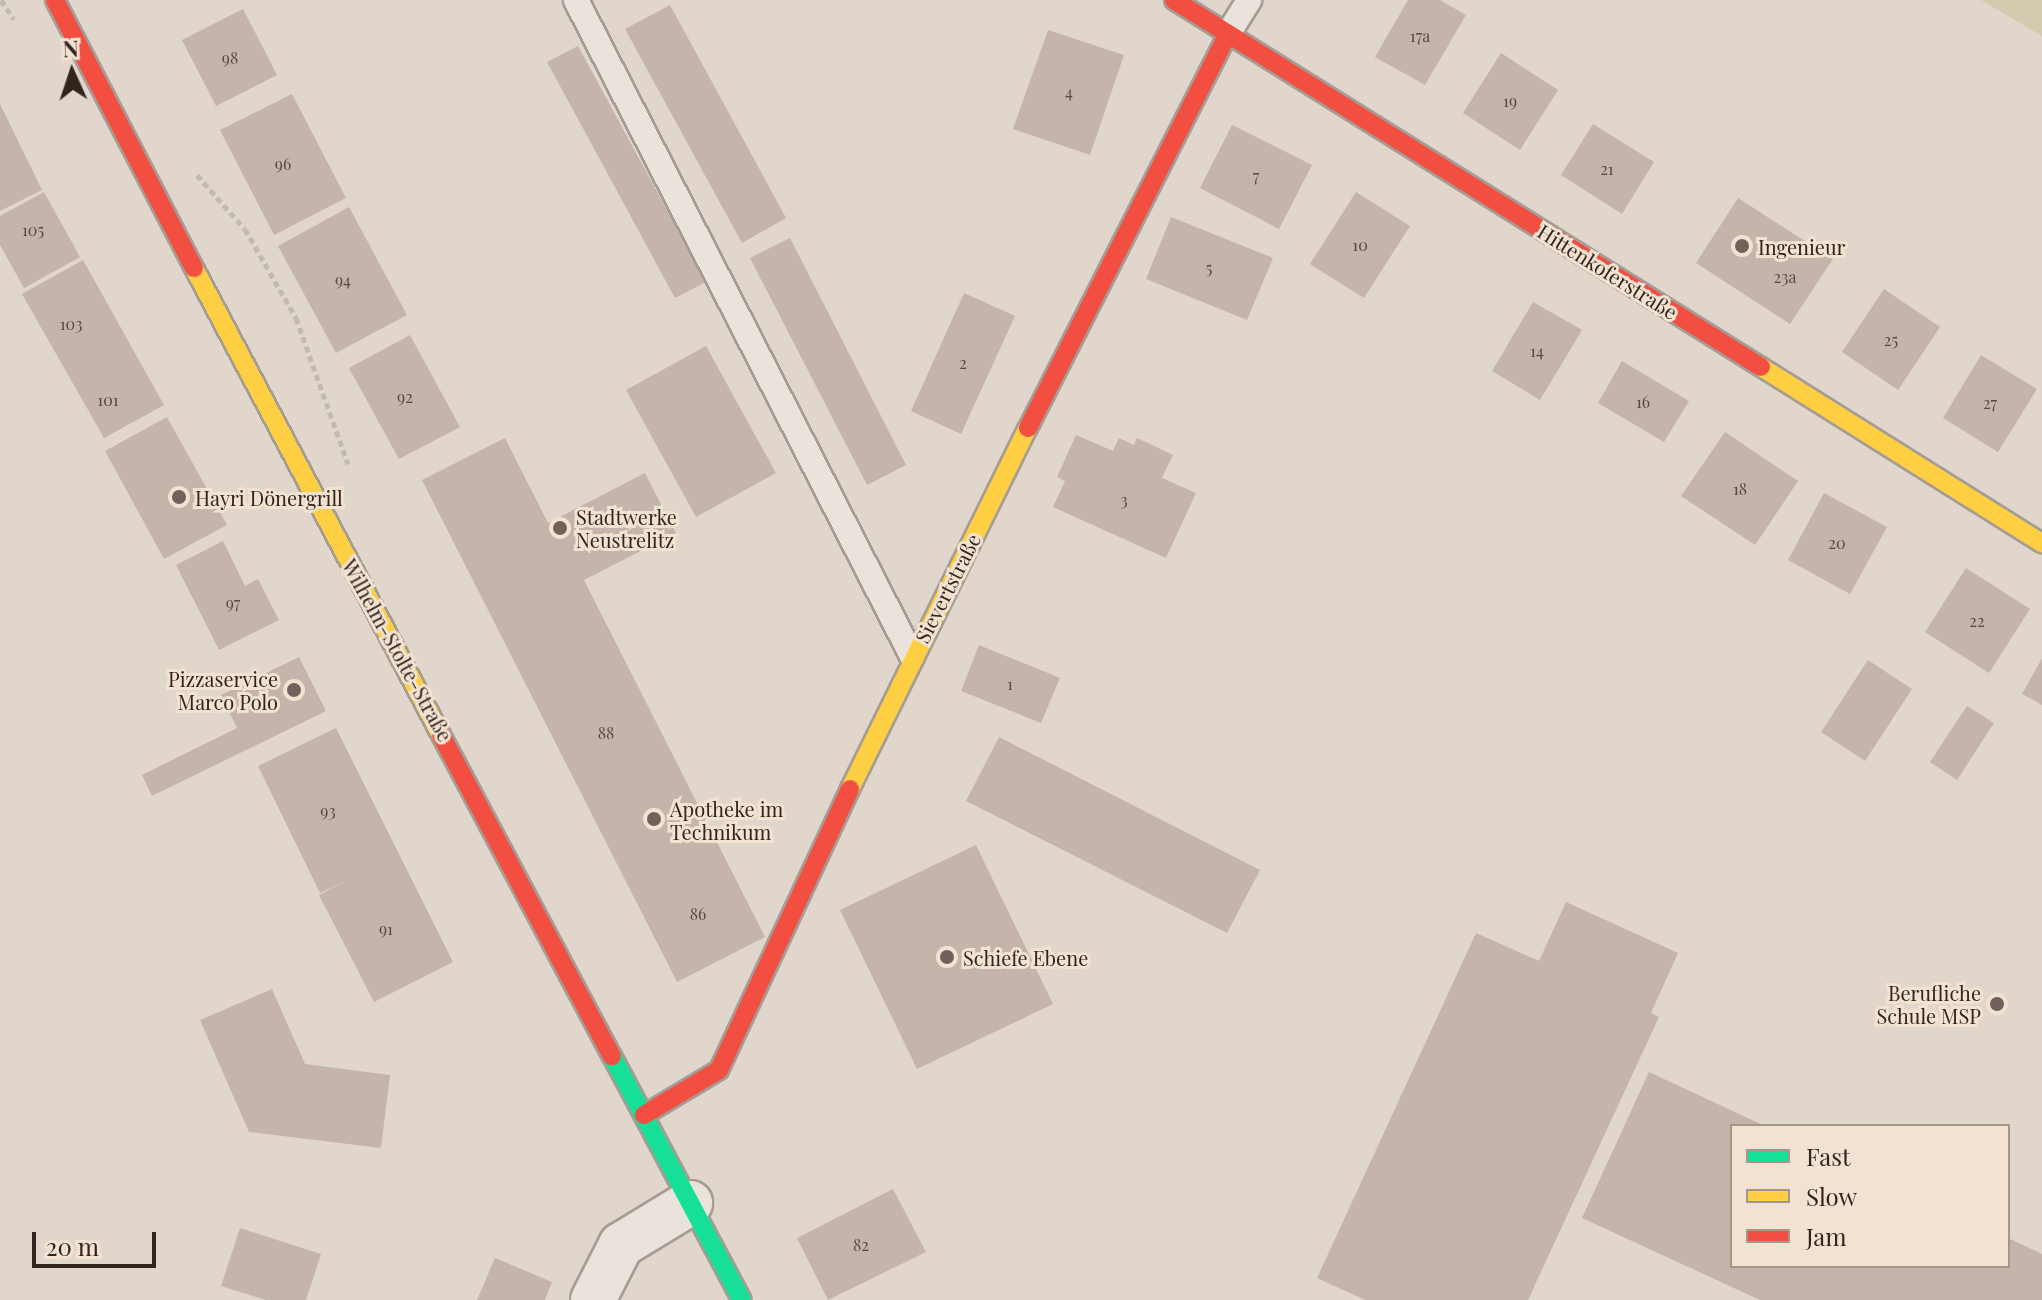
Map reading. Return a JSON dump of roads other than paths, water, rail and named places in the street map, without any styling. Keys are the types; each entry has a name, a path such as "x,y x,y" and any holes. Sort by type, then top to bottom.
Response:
{"street":[{"name":"Wilhelm-Stolte-Straße","path":"55,0 270,416 742,1300"},
{"name":"Hittenkoferstraße","path":"1174,0 2042,543"},
{"name":"Sievertstraße","path":"644,1115 719,1070 912,656 1228,34"},
{"path":"593,1300 621,1245 690,1203"}],"lane":[{"path":"576,0 912,656"},
{"path":"1228,34 1249,0"}],"place":[{"name":"Ingenieur","path":"1742,246"},
{"name":"Hayri Dönergrill","path":"179,497"},
{"name":"Stadtwerke Neustrelitz","path":"560,528"},
{"name":"Pizzaservice Marco Polo","path":"294,690"},
{"name":"Apotheke im Technikum","path":"654,819"},
{"name":"Schiefe Ebene","path":"947,957"},
{"name":"Berufliche Schule MSP","path":"1997,1004"}]}
